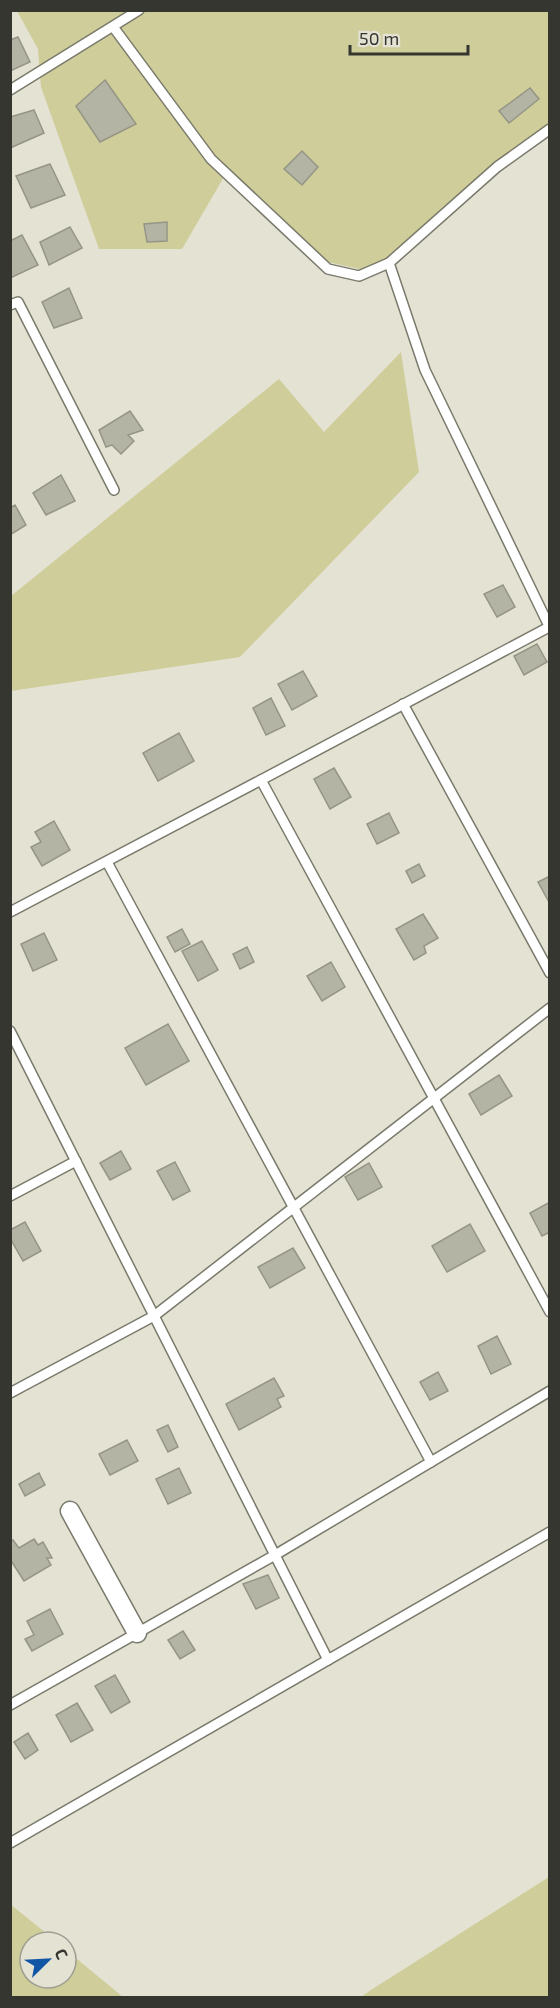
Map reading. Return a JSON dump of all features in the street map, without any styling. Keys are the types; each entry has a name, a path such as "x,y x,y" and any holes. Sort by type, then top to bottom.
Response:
{"street":[{"path":"70,1511 137,1633"}],"lane":[{"path":"10,90 114,28 139,10"},
{"path":"114,28 211,159 328,269 359,276 389,263 497,167 549,129"},
{"path":"10,912 549,627 425,370 389,263"},
{"path":"10,305 18,302 114,490"},
{"path":"403,704 549,973"},
{"path":"261,780 549,1312"},
{"path":"107,861 431,1462"},
{"path":"10,1393 154,1316 434,1100 549,1008"},
{"path":"10,1031 328,1660"},
{"path":"10,1196 76,1161"},
{"path":"10,1706 275,1555 549,1391"},
{"path":"10,1843 549,1532"}],"shaded area":[{"path":"17,11 549,11 549,132 373,272 328,262 228,170 182,249 99,249 41,87 38,49"},
{"path":"401,352 419,472 240,657 11,691 11,596 279,379 324,432"},
{"path":"549,1877 549,1997 361,1997 371,1990"},
{"path":"10,1904 42,1930 18,1930 18,1990 78,1990 78,1960 123,1997 11,1997"}],"building":[{"path":"18,37 30,62 10,71 10,40"},
{"path":"105,80 136,124 100,142 76,106"},
{"path":"530,88 539,99 509,123 499,111"},
{"path":"34,110 44,133 10,148 10,117"},
{"path":"302,151 318,167 302,185 284,169"},
{"path":"50,164 65,195 31,208 16,176"},
{"path":"167,222 167,241 147,242 144,224"},
{"path":"70,227 82,248 49,265 40,242"},
{"path":"22,235 38,265 10,278 10,241"},
{"path":"69,288 82,318 54,328 42,302"},
{"path":"130,411 143,430 128,435 134,441 121,454 112,445 106,447 99,430"},
{"path":"61,475 75,501 46,515 33,493"},
{"path":"15,505 26,525 10,535 10,508"},
{"path":"503,585 515,607 497,617 484,594"},
{"path":"537,644 547,662 524,675 514,656"},
{"path":"303,671 317,696 292,710 278,684"},
{"path":"271,698 285,726 266,735 253,708"},
{"path":"179,733 194,761 158,781 143,753"},
{"path":"334,768 351,797 330,809 314,779"},
{"path":"389,813 399,833 377,844 367,824"},
{"path":"54,821 70,850 42,866 31,847 41,842 35,832"},
{"path":"419,864 425,876 412,883 406,871"},
{"path":"550,876 550,904 538,882"},
{"path":"423,914 438,938 424,946 426,953 414,960 396,929"},
{"path":"182,929 190,944 175,952 167,937"},
{"path":"44,933 57,960 33,971 21,944"},
{"path":"202,941 218,970 198,981 182,951"},
{"path":"247,947 254,962 240,969 233,954"},
{"path":"331,962 345,987 322,1001 307,976"},
{"path":"168,1024 189,1061 146,1085 125,1048"},
{"path":"499,1075 512,1096 481,1115 469,1094"},
{"path":"121,1151 131,1169 110,1180 100,1163"},
{"path":"175,1162 190,1191 173,1200 157,1171"},
{"path":"369,1163 382,1187 358,1200 345,1177"},
{"path":"550,1202 550,1232 542,1236 530,1213"},
{"path":"25,1222 41,1251 23,1261 10,1238 10,1230"},
{"path":"470,1224 485,1251 447,1272 432,1246"},
{"path":"293,1248 305,1268 270,1288 258,1267"},
{"path":"497,1336 511,1364 491,1374 478,1346"},
{"path":"438,1372 448,1391 430,1400 420,1382"},
{"path":"274,1378 284,1396 277,1399 281,1407 239,1430 226,1404"},
{"path":"168,1425 178,1447 168,1452 157,1430"},
{"path":"127,1440 138,1461 110,1475 99,1454"},
{"path":"179,1468 191,1493 168,1504 156,1479"},
{"path":"39,1473 45,1485 25,1496 19,1484"},
{"path":"34,1539 38,1545 43,1542 52,1558 47,1558 51,1565 24,1581 10,1559 10,1542 13,1540 19,1548"},
{"path":"268,1575 279,1598 256,1609 243,1584"},
{"path":"50,1609 63,1634 32,1651 25,1639 34,1635 27,1621"},
{"path":"183,1631 195,1650 180,1659 168,1640"},
{"path":"115,1675 130,1702 111,1713 95,1686"},
{"path":"77,1703 93,1730 71,1742 56,1715"},
{"path":"28,1733 38,1750 25,1759 14,1742"}]}
